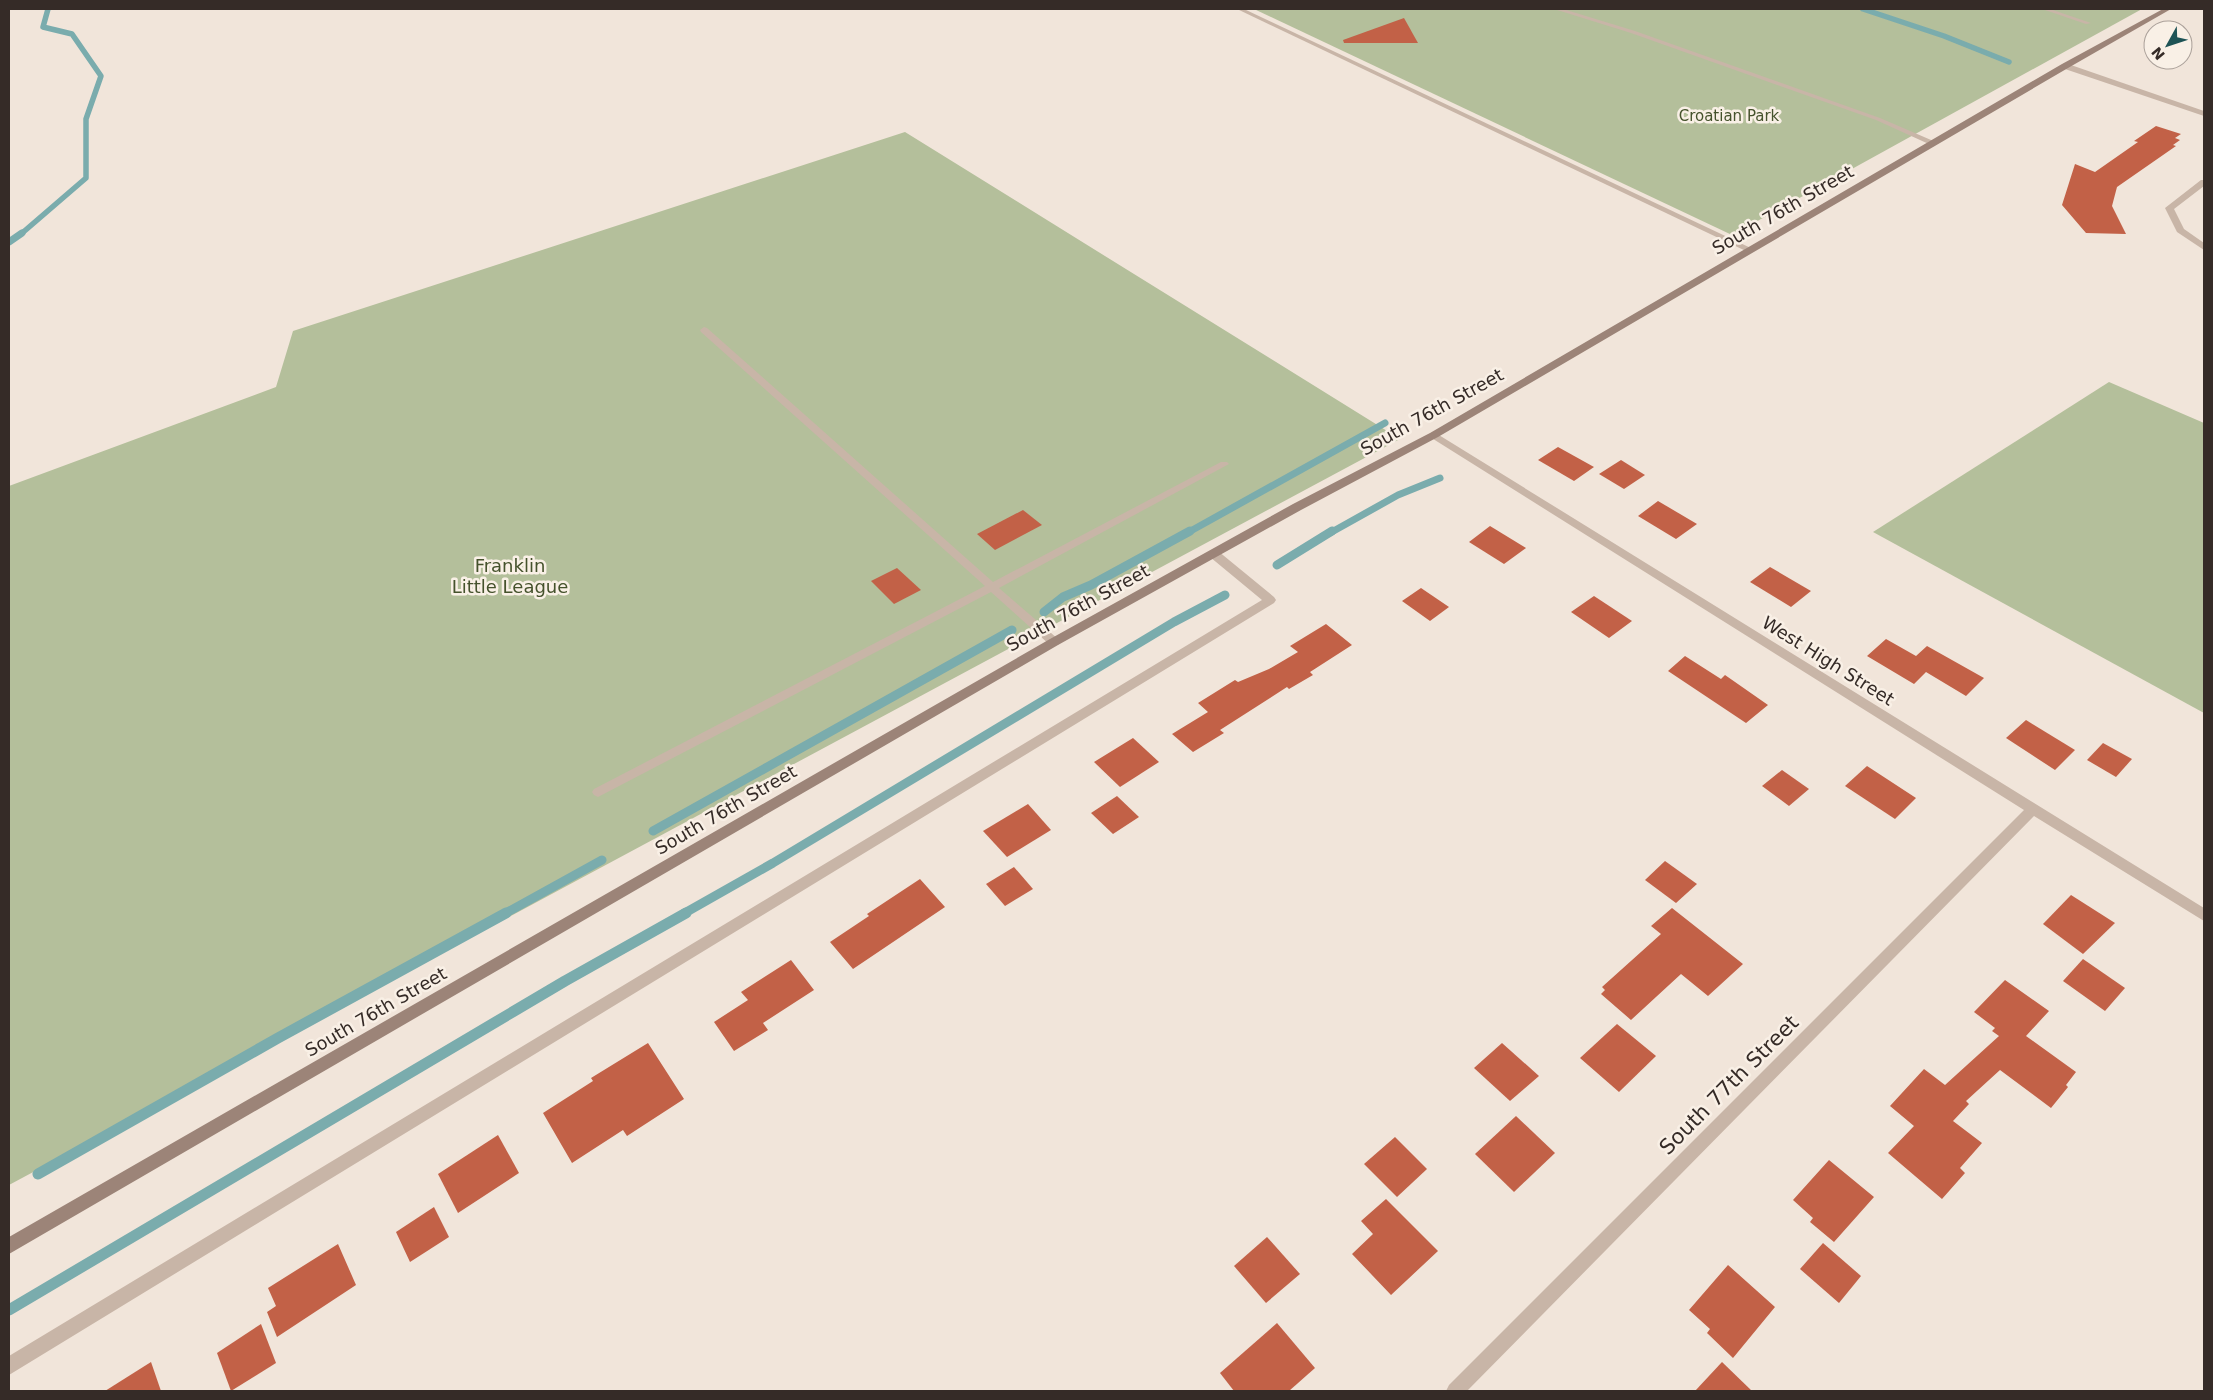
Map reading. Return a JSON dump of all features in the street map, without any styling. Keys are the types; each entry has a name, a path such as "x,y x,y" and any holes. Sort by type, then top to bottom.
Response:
{"main road":[{"name":"South 76th Street","path":"9,1246 1054,642 1297,507 1434,436 2065,66 2168,9"}],"street":[{"path":"2065,66 2204,114"},
{"path":"2204,182 2168,208 2180,230 2204,247"},
{"name":"West High Street","path":"1434,436 2204,915"},
{"path":"9,1366 1270,600 1214,554"},
{"name":"South 77th Street","path":"1455,1391 2033,809"}],"lane":[{"path":"1240,9 1751,250"},
{"path":"1557,9 1633,32 1878,119 1934,143"},
{"path":"2045,9 2088,23"},
{"path":"704,330 1054,642"},
{"path":"598,792 1224,464"}],"green space":[{"name":"Croatian Park","path":"1254,9 2142,9 1732,235"},
{"name":"Franklin Little League","path":"905,132 1400,439 9,1185 9,486 276,387 293,331"},
{"path":"2109,382 2204,423 2204,713 1873,532"}],"building":[{"path":"1404,18 1418,43 1344,43 1343,40"},
{"path":"2156,126 2181,134 2175,138 2180,140 2173,145 2176,146 2117,187 2112,206 2126,234 2086,233 2062,205 2075,164 2095,172 2138,142 2134,141"},
{"path":"1558,447 1594,467 1574,481 1538,460"},
{"path":"1621,460 1645,475 1624,489 1599,474"},
{"path":"1658,501 1697,524 1676,539 1638,516"},
{"path":"1023,510 1042,525 995,550 977,534"},
{"path":"1490,526 1526,548 1504,564 1469,542"},
{"path":"1770,567 1811,591 1791,607 1750,582"},
{"path":"897,568 921,590 894,604 871,581"},
{"path":"1421,588 1449,607 1430,621 1402,601"},
{"path":"1594,596 1632,621 1609,638 1571,612"},
{"path":"1326,624 1352,645 1310,672 1313,675 1289,689 1287,687 1220,730 1224,733 1193,752 1172,734 1208,712 1198,703 1235,680 1238,682 1269,669 1298,652 1290,646"},
{"path":"1886,639 1916,656 1927,646 1984,678 1966,696 1926,672 1914,684 1867,656"},
{"path":"1685,656 1721,679 1725,675 1768,705 1746,723 1668,671"},
{"path":"2026,720 2075,750 2055,770 2006,738"},
{"path":"1133,738 1159,762 1120,787 1094,762"},
{"path":"2103,743 2132,759 2116,777 2087,760"},
{"path":"1867,766 1916,798 1895,819 1845,786"},
{"path":"1782,770 1809,789 1789,806 1762,786"},
{"path":"1117,796 1139,817 1113,834 1091,813"},
{"path":"1028,804 1051,830 1007,857 983,831"},
{"path":"1665,861 1697,884 1676,903 1645,880"},
{"path":"1014,867 1033,889 1005,906 986,884"},
{"path":"920,879 945,907 853,969 830,942 869,916 867,914"},
{"path":"2071,895 2115,923 2083,954 2043,924"},
{"path":"1672,908 1743,964 1708,996 1681,974 1631,1020 1601,994 1605,990 1602,987 1661,934 1651,926"},
{"path":"2083,959 2125,988 2105,1011 2063,981"},
{"path":"791,960 814,990 763,1023 768,1030 734,1051 714,1022 748,1000 741,992"},
{"path":"2005,980 2049,1011 2026,1036 2076,1072 2066,1085 2068,1087 2051,1108 2000,1070 1966,1101 1969,1104 1953,1121 1982,1143 1960,1168 1965,1173 1942,1199 1888,1153 1914,1126 1890,1106 1924,1069 1945,1085 1999,1036 1992,1031 1995,1028 1974,1012"},
{"path":"1617,1024 1656,1056 1619,1092 1580,1058"},
{"path":"648,1043 684,1099 627,1136 623,1130 572,1163 543,1113 593,1081 591,1078"},
{"path":"1502,1043 1539,1076 1510,1101 1474,1068"},
{"path":"1516,1116 1555,1153 1514,1192 1475,1154"},
{"path":"498,1135 519,1173 458,1213 438,1174"},
{"path":"1395,1137 1427,1169 1397,1197 1364,1164"},
{"path":"1829,1160 1874,1197 1834,1242 1810,1222 1813,1218 1793,1200"},
{"path":"1386,1199 1438,1251 1391,1295 1352,1254 1373,1234 1361,1221"},
{"path":"434,1207 449,1237 410,1262 396,1232"},
{"path":"1267,1237 1300,1274 1266,1303 1234,1266"},
{"path":"1823,1243 1861,1276 1839,1303 1800,1269"},
{"path":"338,1244 356,1285 277,1337 267,1312 276,1306 268,1288"},
{"path":"1728,1265 1775,1307 1733,1358 1707,1333 1710,1329 1689,1310"},
{"path":"1277,1323 1315,1368 1289,1391 1234,1391 1220,1373"},
{"path":"261,1324 276,1363 231,1391 217,1353"},
{"path":"151,1362 161,1391 105,1391"},
{"path":"1722,1362 1752,1391 1695,1391"}],"waterway":[{"path":"21,234 86,178 86,119 101,76 72,34 43,27 48,9"},
{"path":"1863,9 1944,36 2009,62"},
{"path":"9,242 22,233"},
{"path":"1187,533 1385,423"},
{"path":"1330,533 1398,495 1440,478"},
{"path":"1044,612 1063,597 1091,585 1190,531"},
{"path":"1277,565 1332,531"},
{"path":"683,914 773,863 1174,622 1225,595"},
{"path":"653,831 1012,630"},
{"path":"504,914 602,860"},
{"path":"38,1174 278,1038 506,913"},
{"path":"9,1310 565,981 686,913"}]}
